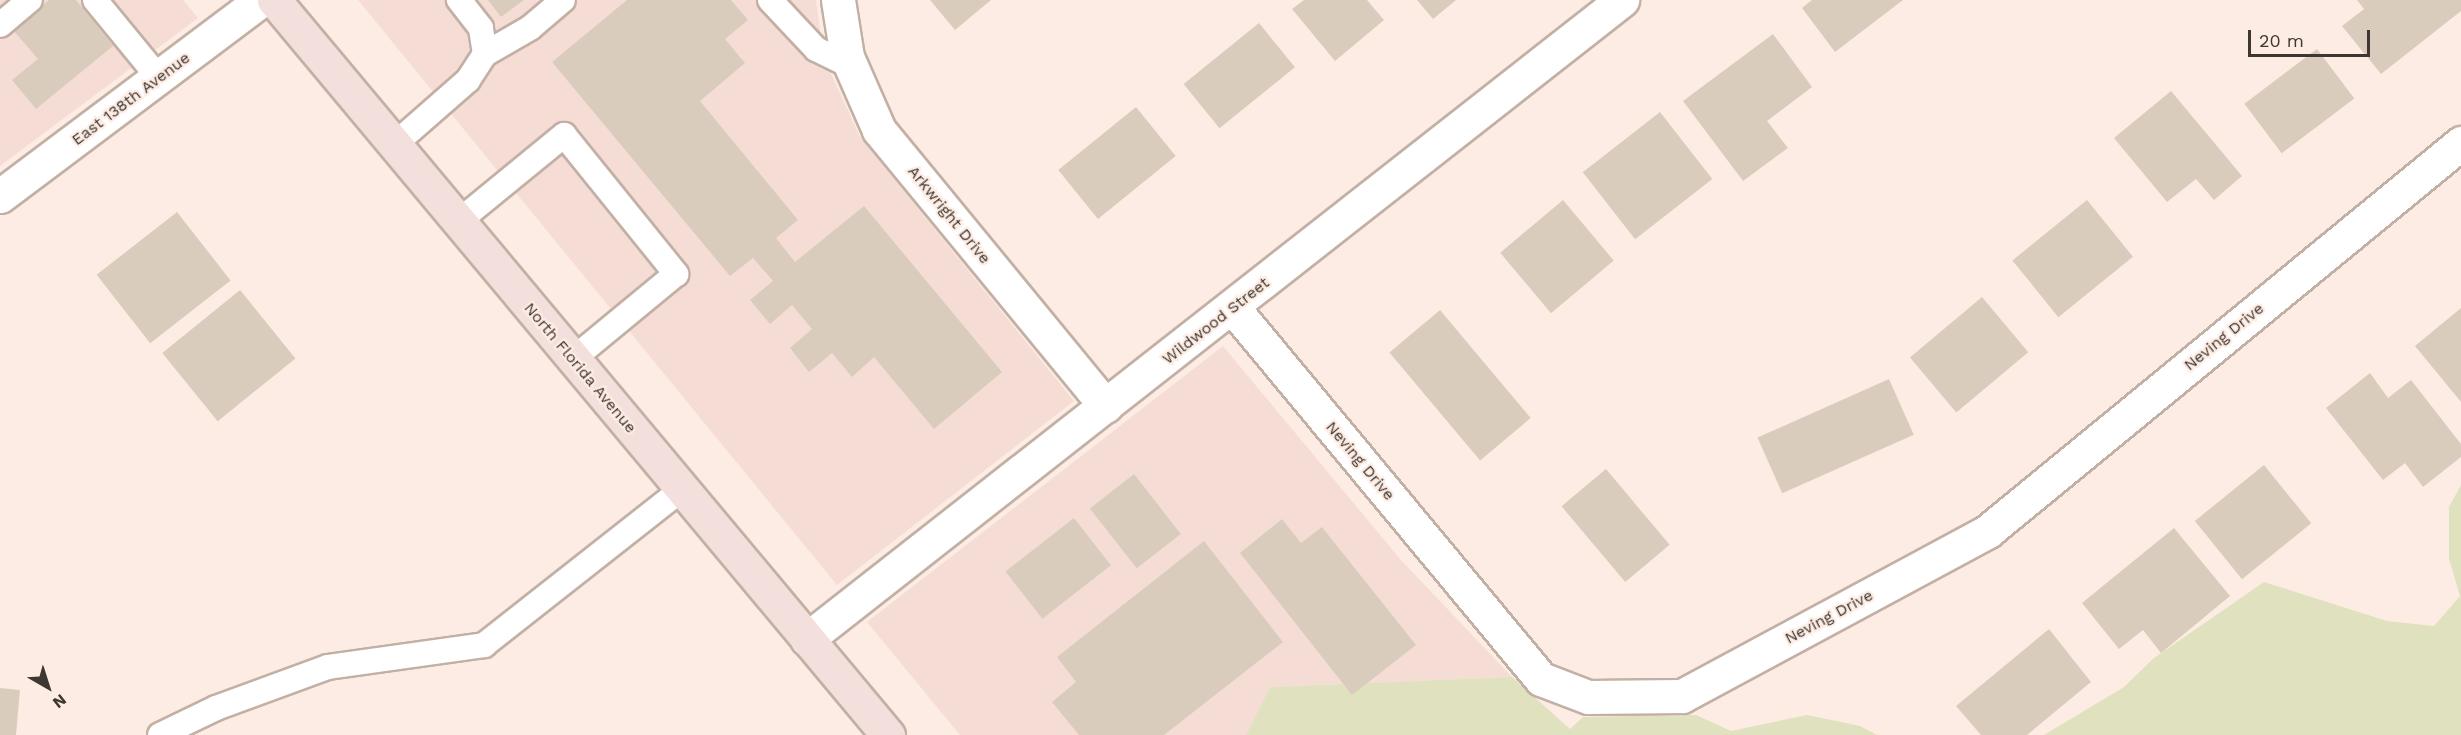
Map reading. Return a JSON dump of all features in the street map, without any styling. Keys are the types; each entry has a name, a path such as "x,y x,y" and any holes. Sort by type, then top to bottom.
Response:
{"main road":[{"name":"North Florida Avenue","path":"274,0 888,735"}],"street":[{"name":"East 138th Avenue","path":"0,196 261,0"},
{"name":"Arkwright Drive","path":"838,0 851,66 879,130 1106,406"},
{"name":"Wildwood Street","path":"807,639 1233,308 1622,0"},
{"name":"Neving Drive","path":"1233,308 1541,679 1588,697 1682,696 1988,531 2461,142"}],"lane":[{"path":"0,25 30,0"},
{"path":"95,0 159,78"},
{"path":"459,0 481,28 485,54"},
{"path":"395,144 468,80 485,54 530,28 563,0"},
{"path":"770,0 816,49 851,66"},
{"path":"459,221 564,135 676,274 573,359"},
{"path":"160,735 216,708 328,667 484,645 681,490"}],"shaded area":[{"path":"0,0 183,0 198,18 0,166"},
{"path":"358,0 816,0 824,58 860,137 1074,401 837,585"},
{"path":"1223,346 1401,560 1512,677 1270,687 1246,735 960,735 867,622"}],"green space":[{"path":"2461,485 2461,735 2044,735 2124,687 2154,658 2264,582 2387,621 2434,626 2460,596 2449,559 2449,507"},
{"path":"1512,677 1570,729 1583,717 1696,715 1731,731 1807,715 1860,726 1877,735 1246,735 1270,687"}],"building":[{"path":"49,0 76,0 113,46 36,109 12,80 38,59 13,30"},
{"path":"488,0 524,0 501,17"},
{"path":"627,0 731,0 748,20 725,39 745,63 700,101 798,220 776,238 795,262 864,206 1002,372 934,429 874,357 852,377 832,353 809,372 790,348 812,329 792,305 770,324 750,300 773,281 753,258 730,276 552,62"},
{"path":"930,0 991,0 955,30"},
{"path":"1304,0 1367,0 1384,20 1335,61 1292,9"},
{"path":"1417,0 1456,0 1433,19"},
{"path":"1812,0 1903,0 1835,52 1802,8"},
{"path":"2357,0 2461,0 2461,11 2381,74 2342,26 2364,9"},
{"path":"1259,23 1295,67 1219,128 1184,84"},
{"path":"1773,34 1812,87 1767,121 1788,148 1743,181 1683,101"},
{"path":"2317,49 2354,99 2282,153 2244,104"},
{"path":"2171,91 2242,176 2214,200 2196,179 2167,202 2114,138"},
{"path":"1136,107 1176,156 1098,219 1058,170"},
{"path":"1660,112 1712,179 1635,239 1583,172"},
{"path":"1563,200 1614,261 1551,313 1500,253"},
{"path":"2087,200 2133,257 2058,317 2012,260"},
{"path":"177,212 231,281 150,343 97,275"},
{"path":"240,290 295,358 218,421 162,353"},
{"path":"1982,297 2028,352 1956,413 1910,357"},
{"path":"2461,308 2461,402 2415,346"},
{"path":"1440,310 1531,418 1480,460 1389,352"},
{"path":"2370,373 2388,398 2411,380 2461,444 2461,457 2423,487 2405,463 2383,480 2326,408"},
{"path":"1889,379 1914,435 1782,493 1757,438"},
{"path":"2264,465 2311,523 2242,579 2195,521"},
{"path":"1606,469 1670,545 1625,582 1562,506"},
{"path":"1134,474 1181,534 1137,568 1090,508"},
{"path":"1074,518 1111,565 1042,619 1005,572"},
{"path":"1282,519 1301,543 1322,527 1416,645 1352,695 1240,553"},
{"path":"2174,528 2230,596 2161,653 2143,630 2119,649 2082,603"},
{"path":"1204,541 1283,642 1164,735 1079,735 1052,702 1076,682 1057,657"},
{"path":"2049,629 2091,682 2027,735 1981,735 1956,706"},
{"path":"0,688 20,690 16,735 0,735"}]}
